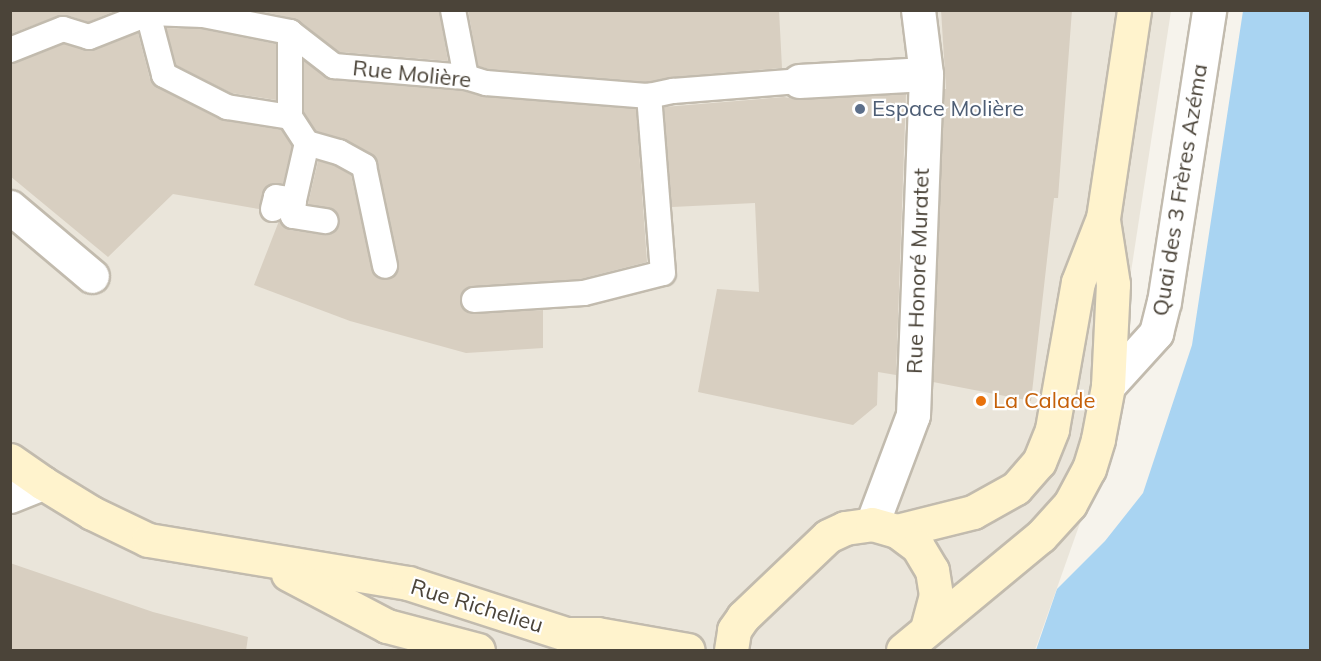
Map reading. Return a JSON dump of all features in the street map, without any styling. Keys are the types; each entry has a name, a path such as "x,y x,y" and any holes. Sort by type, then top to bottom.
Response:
{"main road":[{"path":"695,651 731,646 742,617 828,536 845,528 884,528 972,513 1016,488 1039,462 1052,429 1078,282 1103,218 1134,10"},
{"path":"903,651 1041,536 1070,504 1089,469 1098,439 1108,386 1113,284 1103,218"},
{"name":"Rue Richelieu","path":"10,460 92,513 148,540 266,562 408,583 566,634 597,634 688,651"},
{"path":"884,528 918,547 932,570 936,595 927,629"},
{"name":"Rue Richelieu","path":"266,562 387,626 478,651"}],"street":[{"name":"Rue Honoré Muratet","path":"884,528 913,415 926,74 918,10"},
{"name":"Quai des 3 Frères Azéma","path":"1108,386 1156,333 1166,291 1209,10"},
{"path":"799,81 926,74"},
{"path":"10,207 92,276"},
{"path":"10,496 43,483"}],"lane":[{"path":"453,10 466,77"},
{"path":"148,12 164,75 227,107 290,117"},
{"name":"Rue Molière","path":"10,50 63,29 89,37 148,12 203,15 290,32 334,66 466,77 486,83 649,96 673,91 799,81"},
{"path":"290,32 290,117 307,143 339,152 364,166 385,266"},
{"path":"474,300 584,293 663,273 649,96"},
{"path":"307,143 284,205 292,216 326,221"}],"shaded area":[{"path":"10,11 1171,11 1102,461 1035,650 11,650"}],"water":[{"path":"1243,11 1310,11 1310,650 1036,650 1057,589 1105,541 1143,493 1192,345"}],"building":[{"path":"10,10 117,10 88,22 67,15 58,16 10,34"},
{"path":"254,10 439,10 448,61 339,52 297,19"},
{"path":"468,10 779,10 782,68 672,77 648,82 489,69 478,66"},
{"path":"941,10 1072,10 1058,198 1054,198 1031,401 933,382 944,89 946,89"},
{"path":"166,28 201,29 276,44 276,100 231,93 176,65"},
{"path":"138,33 150,79 157,87 221,120 282,130 292,146 283,184 272,183 266,187 259,209 173,194 108,257 10,176 10,64 64,44 93,50"},
{"path":"304,61 333,80 463,91 485,97 636,109 647,262 580,279 467,288 461,294 460,301 468,313 543,310 543,348 466,353 350,321 254,285 279,221 290,230 324,235 337,229 339,216 335,210 308,204 318,161 334,165 351,175 374,275 387,280 394,277 399,270 376,158 346,140 316,131 304,113"},
{"path":"906,94 896,375 878,372 877,405 853,425 698,392 717,289 759,292 755,203 672,207 664,107 784,97 800,100"},
{"path":"10,563 153,612 248,637 246,651 10,651"}],"place":[{"name":"Espace Molière","path":"860,109"},
{"name":"La Calade","path":"981,401"}]}
